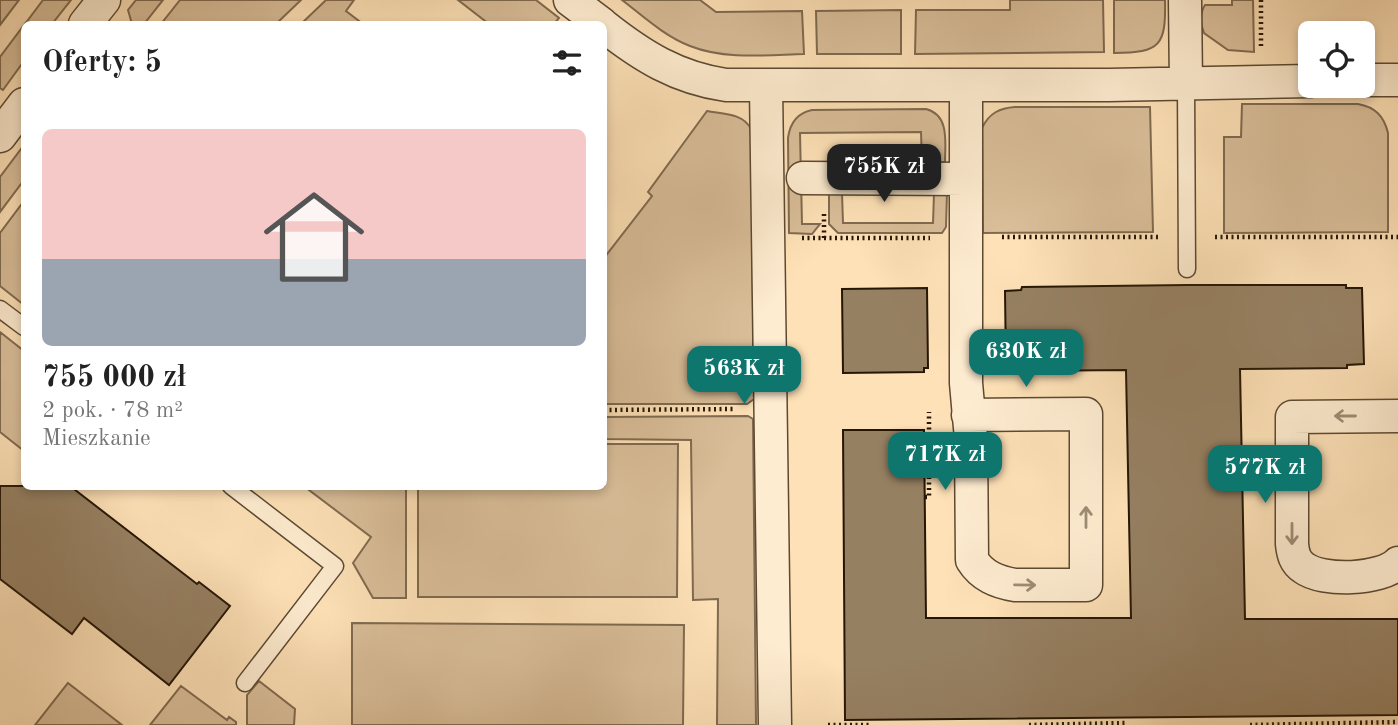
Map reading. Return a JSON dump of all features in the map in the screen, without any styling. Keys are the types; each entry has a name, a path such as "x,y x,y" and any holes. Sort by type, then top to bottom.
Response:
{"street":[{"path":"87,21 104,0"},
{"path":"570,0 598,21"},
{"path":"1185,0 1186,84"},
{"path":"607,28 644,57 684,76 726,85 965,86 1298,81"},
{"path":"1375,80 1398,80"},
{"path":"965,86 968,415 971,439 972,560 993,579 1015,585 1086,585 1086,414 968,415"},
{"path":"766,87 775,725"},
{"path":"0,136 21,108"},
{"path":"803,178 966,179"},
{"path":"1398,416 1292,417 1292,544 1298,563 1309,571 1329,576 1374,575 1386,572 1398,563"}],"lane":[{"path":"1186,84 1187,268"},
{"path":"0,309 21,325"},
{"path":"236,490 335,566 245,682"}],"path":[{"path":"998,237 1148,237"},
{"path":"1225,237 1398,237"},
{"path":"797,238 939,238"},
{"path":"607,410 748,409"},
{"path":"1250,725 1398,722"},
{"path":"828,725 871,725"},
{"path":"1029,725 1126,725"}],"shaded area":[{"path":"0,0 19,0 0,25"},
{"path":"43,0 71,0 54,21 27,21"},
{"path":"136,0 163,0 146,21 131,21 128,10"},
{"path":"180,0 301,0 279,21 163,21"},
{"path":"326,0 354,0 346,11 359,21 304,21"},
{"path":"458,0 536,0 559,18 556,21 485,21"},
{"path":"622,0 700,0 716,12 802,11 804,54 746,56 703,50 671,37"},
{"path":"1010,0 1103,0 1104,52 915,54 916,10 1010,10"},
{"path":"1114,0 1165,0 1164,27 1158,43 1142,51 1114,53"},
{"path":"1232,0 1253,0 1254,52 1228,50 1204,33 1201,19 1205,5 1232,5"},
{"path":"901,10 901,54 817,54 816,11"},
{"path":"21,29 21,65 3,90 0,88 0,57"},
{"path":"1242,104 1358,104 1378,113 1388,133 1388,232 1224,233 1224,137 1241,137"},
{"path":"1015,107 1150,107 1153,232 983,233 982,128 996,112"},
{"path":"926,109 934,112 943,123 945,162 922,163 921,132 800,133 802,224 820,224 812,234 789,233 788,138 790,128 798,116 812,110"},
{"path":"707,111 738,117 751,129 754,399 747,404 607,404 607,254 652,196 648,192"},
{"path":"21,149 21,184 0,212 0,177"},
{"path":"842,193 843,223 933,223 934,193 947,193 946,227 942,233 838,233 829,224 829,194"},
{"path":"21,205 21,303 0,286 0,233"},
{"path":"0,332 21,349 21,449 0,432"},
{"path":"748,416 753,419 756,725 717,725 718,599 693,600 691,440 607,439 607,417"},
{"path":"607,444 678,444 677,597 418,597 418,490 607,490"},
{"path":"309,490 406,490 406,598 373,598 353,563 371,537"},
{"path":"352,623 684,625 683,725 352,725"},
{"path":"259,681 295,709 294,725 247,725 247,695"},
{"path":"68,683 122,725 35,725"},
{"path":"181,686 227,720 229,717 236,725 150,725"}],"building":[{"path":"1346,285 1346,288 1362,288 1364,364 1347,365 1347,368 1240,369 1245,619 1398,619 1398,715 845,720 843,430 924,430 926,618 1131,618 1126,370 1022,371 1022,367 1006,367 1005,291 1021,290 1022,287"},
{"path":"927,288 928,368 924,368 924,372 843,373 842,289"},
{"path":"0,486 21,486 21,490 75,490 197,584 199,582 230,606 169,685 84,618 72,634 0,579"}]}
